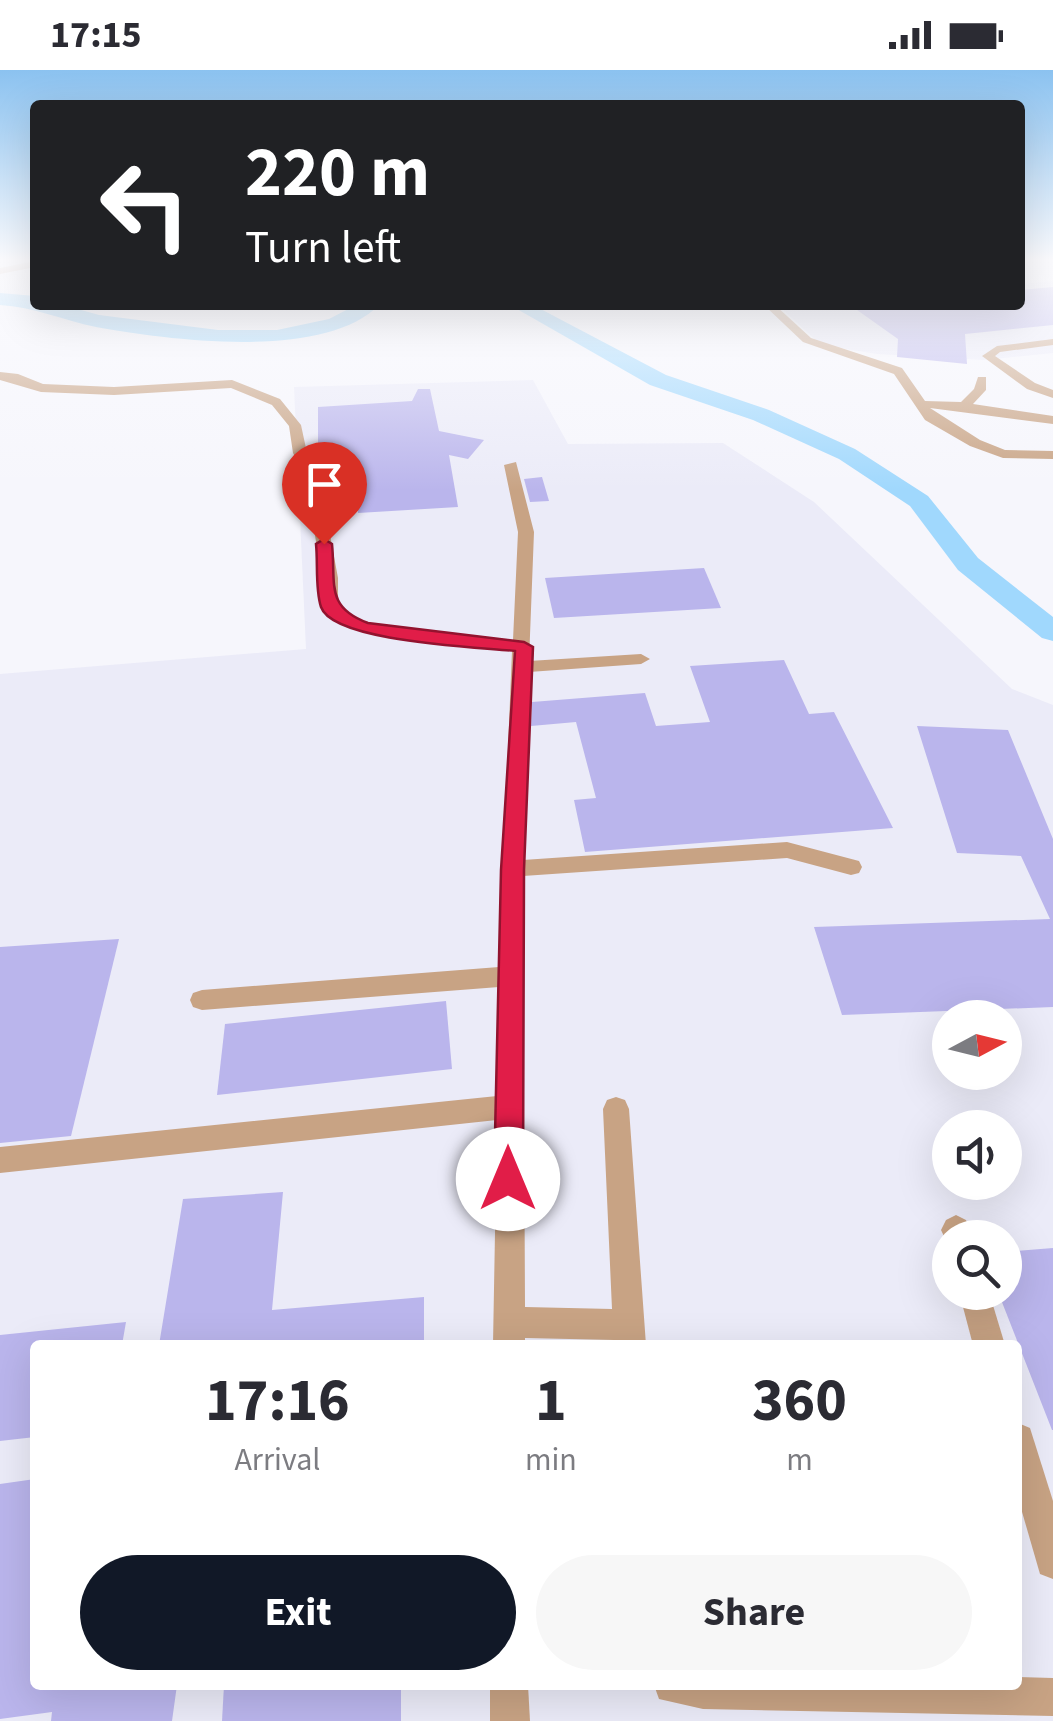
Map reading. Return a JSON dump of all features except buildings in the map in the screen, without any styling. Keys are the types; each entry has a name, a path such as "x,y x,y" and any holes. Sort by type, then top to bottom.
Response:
{"street":[{"path":"804,337 898,372 919,404 942,426 990,450 1053,455"},
{"path":"1053,342 996,349 988,356 1031,386 1053,394"},
{"path":"0,376 55,388 129,391 198,383 240,385 258,392 286,411 295,425 300,453 312,475 330,578 330,608 340,619 365,628 524,657 641,659"},
{"path":"964,406 980,390 982,380"},
{"path":"919,404 964,406 1053,420"},
{"path":"511,465 526,532 524,657 512,870 509,1334 630,1335 616,1108"},
{"path":"512,870 787,850 851,867"},
{"path":"202,1000 510,976"},
{"path":"0,1160 508,1107"},
{"path":"979,1310 988,1340"},
{"path":"1022,1454 1053,1561"},
{"path":"509,1690 510,1721"},
{"path":"702,1690 1053,1697"}],"shaded area":[{"path":"812,337 1053,337 1053,353 984,360 877,354 821,345"},
{"path":"533,380 568,444 723,443 814,502 1012,689 1053,705 1053,1721 0,1721 0,674 306,649 294,387"}],"waterway":[{"path":"578,337 658,380 761,415 847,454 919,501 968,564 1053,632"}],"route":[{"path":"324,544 330,608 340,619 365,628 524,647 512,870 508,1179"}]}
